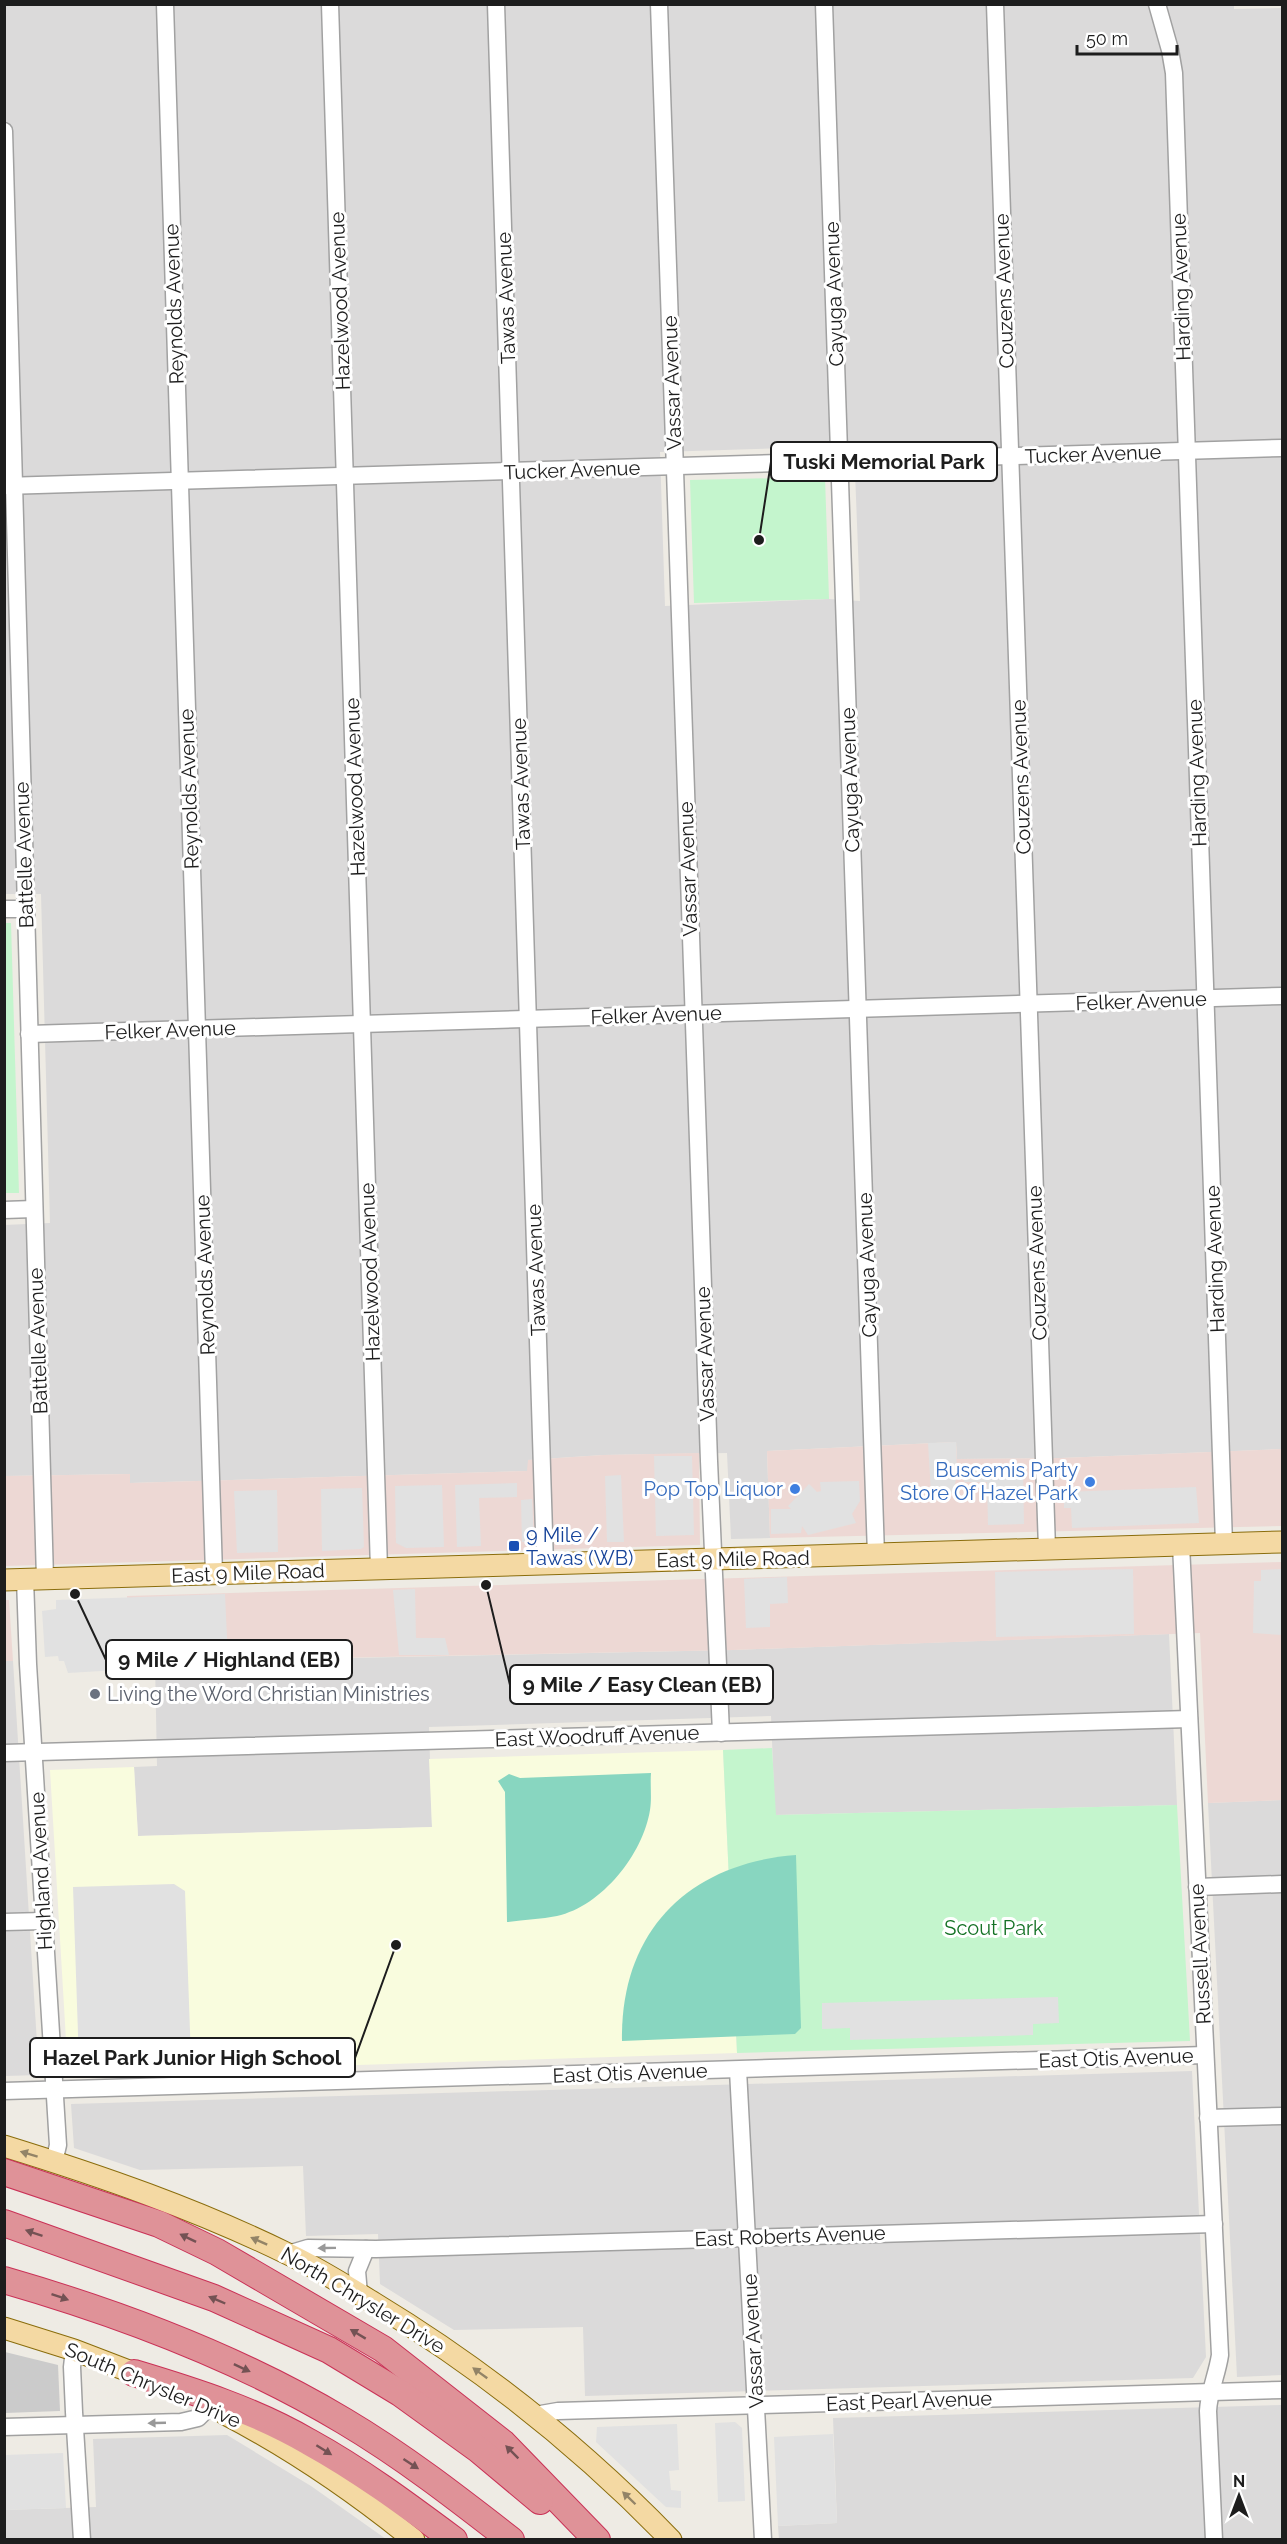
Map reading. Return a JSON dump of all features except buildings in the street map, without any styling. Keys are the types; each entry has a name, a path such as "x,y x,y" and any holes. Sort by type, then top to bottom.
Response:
{"highway":[{"path":"4,2172 159,2224 218,2252 383,2349 503,2443 597,2540"},
{"path":"4,2223 214,2298 329,2350 400,2393 479,2450 586,2540"},
{"path":"4,2280 79,2303 175,2338 280,2385 345,2421 419,2469 511,2540"},
{"path":"134,2373 211,2396 309,2441 372,2481 454,2540"}],"main road":[{"name":"East 9 Mile Road","path":"25,1579 1282,1542"},
{"name":"North Chrysler Drive","path":"4,2146 158,2197 288,2254 359,2294 457,2356 535,2415 586,2457 670,2540"},
{"name":"South Chrysler Drive","path":"4,2328 74,2350 210,2406 290,2451 368,2504 414,2540"}],"street":[{"name":"Reynolds Avenue","path":"165,4 214,1574"},
{"name":"Hazelwood Avenue","path":"330,4 379,1569"},
{"name":"Tawas Avenue","path":"496,4 545,1564"},
{"name":"Vassar Avenue","path":"659,4 693,1014 721,1733"},
{"name":"Cayuga Avenue","path":"824,4 876,1555"},
{"name":"Couzens Avenue","path":"994,4 1047,1549"},
{"name":"Harding Avenue","path":"1157,4 1174,73 1224,1544"},
{"name":"Battelle Avenue","path":"4,131 9,486 34,1209 25,1579"},
{"name":"Tucker Avenue","path":"9,486 1282,448"},
{"path":"4,909 25,909"},
{"name":"Felker Avenue","path":"28,1034 1282,996"},
{"path":"4,1210 34,1209"},
{"name":"Russell Avenue","path":"1181,1545 1220,2355 1218,2370 1209,2392 1208,2411 1214,2540"},
{"name":"Highland Avenue","path":"25,1579 33,1752 58,2145 54,2162"},
{"name":"East Woodruff Avenue","path":"4,1753 1189,1719"},
{"path":"1197,1887 1282,1884"},
{"path":"4,1922 44,1921"},
{"name":"East Otis Avenue","path":"54,2089 1205,2055"},
{"name":"Vassar Avenue","path":"738,2070 764,2540"},
{"path":"4,2091 54,2089"},
{"path":"4,2096 41,2095 54,2089"},
{"path":"1208,2118 1282,2116"},
{"name":"East Roberts Avenue","path":"288,2254 309,2248 366,2249 1214,2224"},
{"path":"359,2294 357,2271 366,2249"},
{"path":"74,2350 72,2367 82,2540"},
{"name":"East Pearl Avenue","path":"535,2415 558,2411 1282,2390"},
{"path":"4,2427 181,2422 198,2418 210,2406"}],"shaded area":[{"path":"1234,4 1234,9 1282,8 1282,1449 1061,1458 957,1459 956,1442 767,1451 770,1538 731,1539 727,1453 603,1455 528,1460 528,1471 130,1483 130,1474 5,1476 4,1225 50,1223 41,894 4,894 5,5","holes":["854,446 860,601 829,599 665,606 660,452"]},
{"path":"956,1442 957,1459 1061,1458 1282,1449 1282,1526 770,1538 767,1451"},
{"path":"956,1442 957,1475 953,1493 931,1493 928,1443"},
{"path":"699,1453 700,1545 5,1566 4,1476 130,1474 130,1483 527,1471 528,1460 603,1455"},
{"path":"654,1456 692,1456 694,1535 656,1536"},
{"path":"1023,1468 1024,1524 988,1525 987,1482 964,1482 964,1469"},
{"path":"621,1475 624,1542 607,1542 605,1476"},
{"path":"859,1481 860,1501 852,1514 856,1523 808,1535 802,1526 801,1533 771,1534 771,1509 791,1509 788,1506 809,1484 817,1492 821,1491 820,1482"},
{"path":"517,1483 517,1497 479,1498 481,1546 457,1547 455,1485"},
{"path":"442,1485 444,1547 406,1548 396,1543 395,1486"},
{"path":"1196,1487 1199,1523 1072,1528 1071,1508 1064,1508 1064,1492"},
{"path":"362,1488 364,1547 322,1551 321,1489"},
{"path":"277,1490 278,1552 237,1553 234,1491"},
{"path":"532,1499 534,1542 522,1542 521,1500"},
{"path":"1282,1562 1282,1800 1208,1803 1200,1633 733,1650 129,1662 127,1596"},
{"path":"1133,1569 1134,1634 996,1637 995,1572"},
{"path":"1282,1569 1282,1635 1253,1633 1254,1581 1261,1581 1261,1570"},
{"path":"787,1577 788,1603 770,1604 770,1627 746,1628 744,1579"},
{"path":"415,1589 416,1638 445,1638 449,1655 399,1655 393,1590"},
{"path":"225,1594 228,1659 129,1662 116,1664 118,1670 68,1673 64,1661 59,1661 58,1656 45,1657 42,1611 56,1609 56,1600"},
{"path":"4,1600 9,1600 13,1661 5,1661"},
{"path":"1169,1634 1177,1805 775,1815 771,1716 429,1727 432,1827 138,1836 134,1767 157,1766 155,1662 733,1650"},
{"path":"4,1661 13,1661 39,2075 5,2076"},
{"path":"723,1750 737,2053 68,2074 50,1770 134,1767 138,1836 432,1827 429,1759"},
{"path":"1282,1800 1282,2375 1237,2377 1208,1803"},
{"path":"174,1884 185,1891 191,2059 79,2063 73,1887"},
{"path":"1058,1997 1059,2023 1033,2024 1033,2035 850,2040 850,2028 822,2029 822,2003"},
{"path":"1192,2071 1206,2357 1193,2378 585,2396 583,2327 454,2330 380,2284 378,2234 306,2236 303,2166 140,2170 74,2148 71,2104"},
{"path":"5,2352 58,2365 60,2411 5,2413"},
{"path":"1282,2405 1282,2539 779,2540 778,2526 837,2523 833,2418"},
{"path":"735,2422 742,2428 745,2501 718,2502 715,2423"},
{"path":"677,2424 679,2470 669,2471 671,2490 681,2491 681,2508 666,2507 596,2442 597,2427"},
{"path":"833,2434 837,2523 778,2526 774,2437"},
{"path":"227,2435 311,2486 386,2539 5,2539 4,2510 96,2507 93,2439"},
{"path":"63,2453 66,2508 5,2510 5,2455"}],"green space":[{"path":"825,477 829,599 694,603 690,480"},
{"path":"5,923 11,923 19,1193 5,1193"},
{"name":"Scout Park","path":"772,1748 776,1815 1177,1805 1190,2041 737,2053 723,1750"},
{"path":"651,1773 651,1805 646,1827 639,1844 618,1876 590,1901 574,1910 557,1916 507,1922 505,1792 498,1781 509,1774 520,1778"},
{"path":"796,1855 801,2028 795,2034 622,2041 625,2002 633,1967 648,1936 668,1910 693,1888 723,1872 758,1861"}],"place":[{"name":"Tuski Memorial Park","path":"759,540"},
{"name":"Buscemis Party Store Of Hazel Park","path":"1090,1482"},
{"name":"Pop Top Liquor","path":"795,1489"},
{"name":"9 Mile / Tawas (WB)","path":"514,1546"},
{"name":"9 Mile / Easy Clean (EB)","path":"486,1585"},
{"name":"9 Mile / Highland (EB)","path":"75,1594"},
{"name":"Living the Word Christian Ministries","path":"95,1694"},
{"name":"Hazel Park Junior High School","path":"396,1945"}]}
